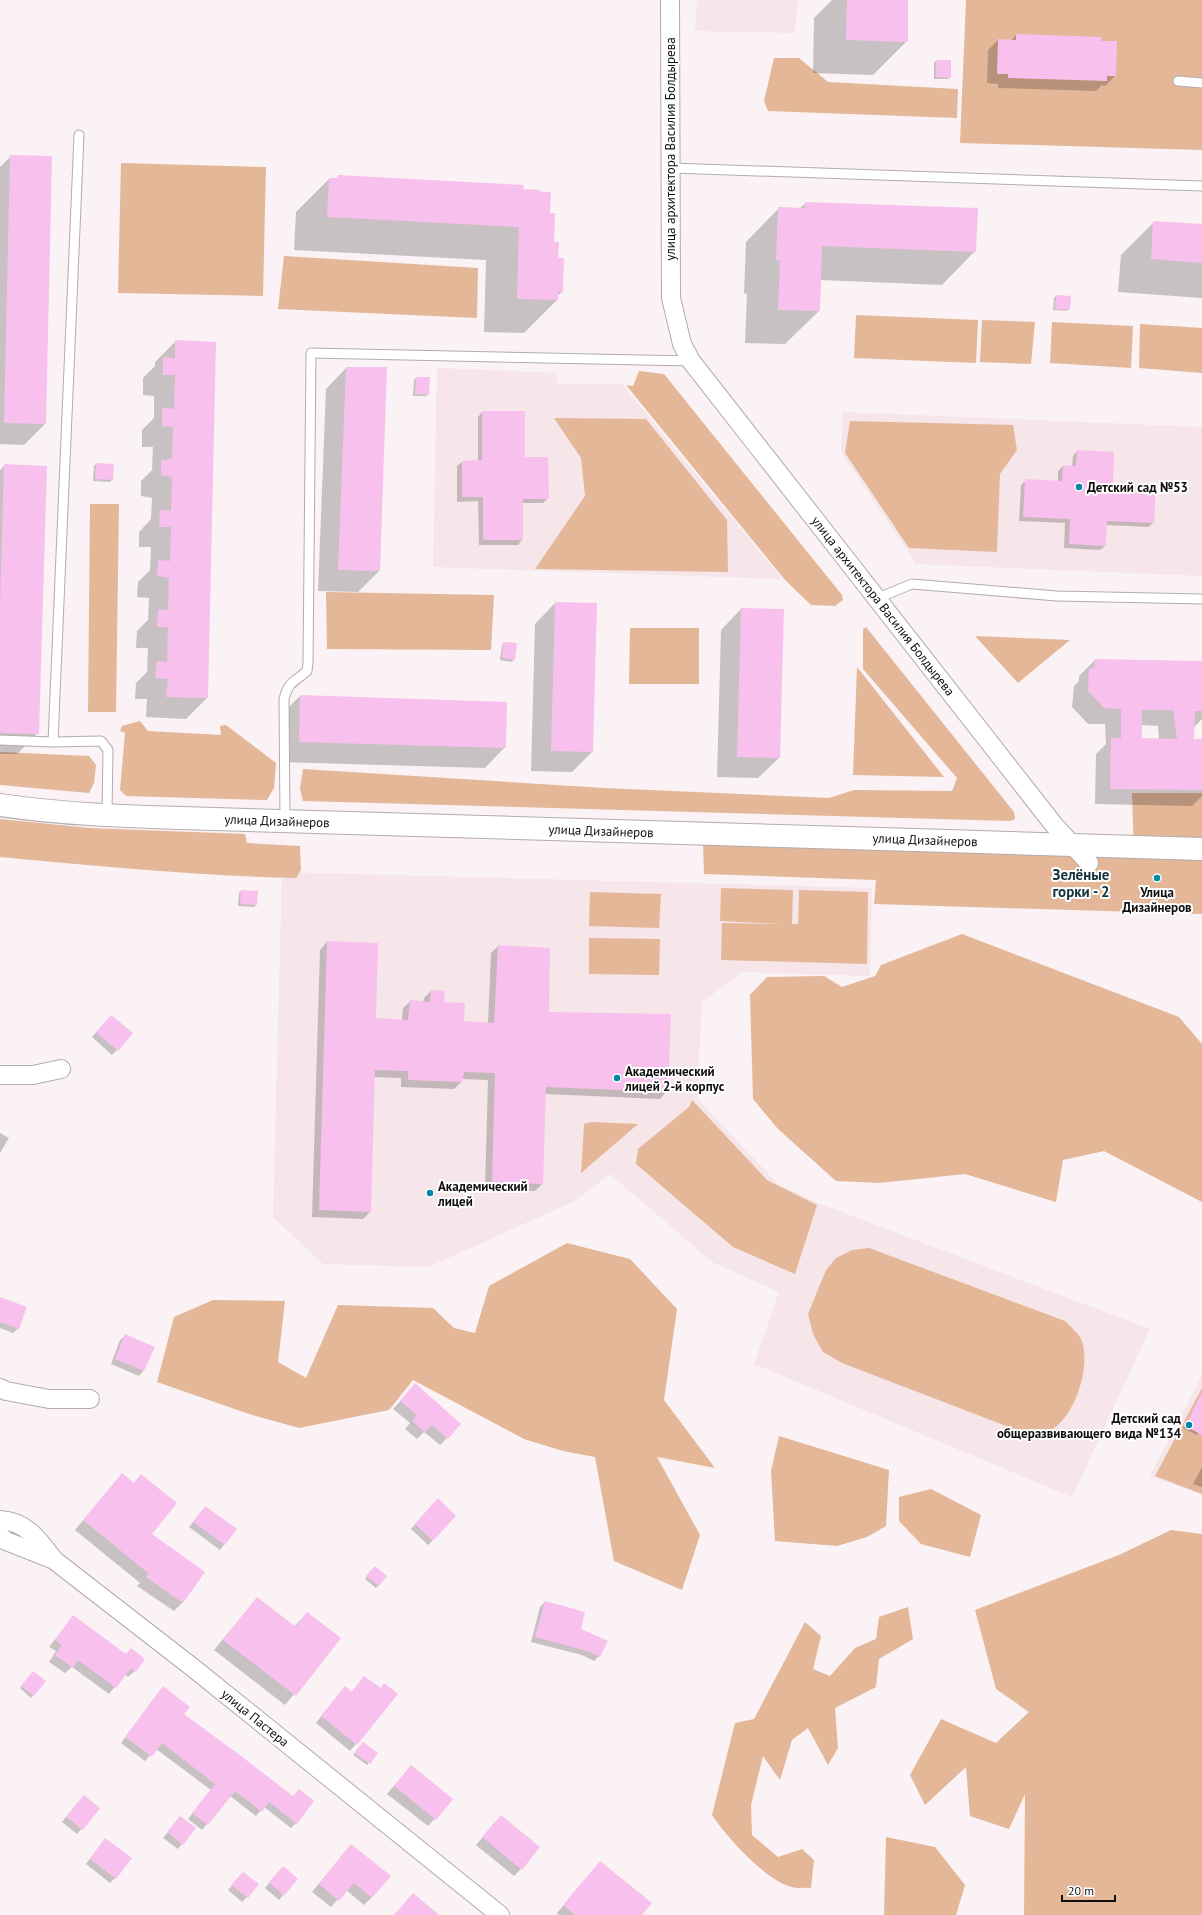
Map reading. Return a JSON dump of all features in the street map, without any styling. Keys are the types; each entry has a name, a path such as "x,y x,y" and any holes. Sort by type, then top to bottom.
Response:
{"street":[{"name":"улица архитектора Василия Болдырева","path":"670,0 671,298 682,344 691,361 807,510 878,598 1054,824 1089,863"},
{"name":"улица Дизайнеров","path":"0,805 35,810 107,815 285,822 694,834 817,836 1202,850"},
{"path":"0,1075 34,1074 61,1068"},
{"path":"0,1388 6,1391 49,1400 90,1399"},
{"path":"0,1520 11,1520 33,1532 54,1560"},
{"name":"улица Пастера","path":"0,1536 6,1541 54,1560 192,1667 500,1915"}],"lane":[{"path":"1178,81 1202,83"},
{"path":"53,742 79,135"},
{"path":"671,168 1202,186"},
{"path":"285,822 284,699 286,689 291,682 301,677 307,671 308,663 311,353 691,361"},
{"path":"878,598 912,584 1057,596 1202,599"},
{"path":"0,740 53,742 101,741 108,750 107,815"}],"shaded area":[{"path":"697,0 798,0 795,33 695,31"},
{"path":"966,0 1202,0 1202,150 960,143"},
{"path":"774,58 799,58 828,82 958,89 957,118 768,111 764,101"},
{"path":"121,163 266,167 263,296 118,293"},
{"path":"284,256 478,268 477,318 278,309"},
{"path":"856,315 978,320 976,363 854,358"},
{"path":"982,320 1035,322 1031,364 980,362"},
{"path":"1052,322 1133,326 1131,368 1050,363"},
{"path":"1140,324 1202,328 1202,373 1139,368"},
{"path":"437,368 556,373 558,384 622,384 782,579 433,567"},
{"path":"639,371 664,374 842,595 843,600 835,606 811,605 785,580 626,385 633,386"},
{"path":"843,412 1202,427 1202,576 916,564 841,452"},
{"path":"554,418 646,419 727,520 728,572 535,569 585,496 581,458"},
{"path":"850,421 1013,425 1017,450 1000,474 997,552 909,548 845,453"},
{"path":"90,504 119,504 116,712 88,712"},
{"path":"326,592 494,595 491,650 327,649"},
{"path":"866,627 1014,812 1015,819 1010,821 303,801 300,789 303,769 604,788 829,798 854,790 952,791 957,778 863,669 863,629"},
{"path":"630,628 699,628 699,684 629,684"},
{"path":"975,636 1070,640 1018,683"},
{"path":"857,667 944,777 853,775"},
{"path":"140,721 148,731 221,735 220,726 226,725 276,763 274,788 267,800 126,796 120,790 125,733 120,731 122,726"},
{"path":"0,752 89,756 96,765 94,783 89,793 0,785"},
{"path":"1132,793 1202,793 1202,914 874,904 876,880 704,874 703,843 1134,854"},
{"path":"0,819 90,828 245,834 247,843 300,846 301,870 296,878 259,877 148,870 0,857"},
{"name":"Академический лицей","path":"282,872 872,888 870,976 742,972 702,1002 697,1098 778,1184 818,1203 1150,1329 1072,1497 754,1364 779,1292 712,1262 610,1174 575,1201 428,1267 323,1264 273,1217"},
{"path":"721,888 793,890 792,924 798,924 799,890 868,892 867,964 721,960 722,923 781,924 720,921"},
{"path":"590,892 661,894 659,928 589,926"},
{"path":"962,934 1179,1017 1202,1044 1202,1202 1104,1151 1063,1160 1056,1202 965,1174 879,1183 836,1181 778,1129 753,1099 750,995 767,977 824,976 842,987 875,976 881,965"},
{"path":"589,938 660,939 659,975 589,974"},
{"path":"692,1100 767,1180 817,1205 795,1274 733,1247 636,1164 638,1149 689,1107"},
{"path":"591,1122 638,1124 581,1173 584,1124"},
{"path":"567,1243 630,1259 677,1309 664,1400 715,1468 657,1457 700,1535 682,1590 614,1561 595,1457 563,1451 524,1439 413,1380 389,1410 299,1428 249,1414 157,1382 174,1317 213,1300 285,1301 278,1362 306,1378 338,1305 433,1308 454,1328 475,1333 489,1286"},
{"path":"869,1248 1065,1321 1081,1339 1084,1350 1083,1376 1079,1390 1067,1415 1058,1425 1049,1431 1027,1434 842,1363 823,1352 813,1334 808,1314 826,1270 836,1258 852,1250"},
{"name":"Детский сад общеразвивающего вида №134","path":"1202,1375 1202,1495 1150,1476"},
{"name":"Детский сад общеразвивающего вида №134","path":"1202,1388 1202,1494 1155,1476"},
{"path":"779,1436 889,1470 886,1526 867,1537 837,1546 775,1541 771,1471"},
{"path":"931,1489 981,1515 970,1557 921,1544 899,1521 899,1497"},
{"path":"1171,1530 1202,1534 1202,1915 1024,1915 1025,1794 1009,1829 970,1816 966,1767 925,1805 910,1775 941,1719 996,1743 1029,1712 996,1689 975,1610 1119,1555"},
{"path":"908,1607 913,1639 879,1659 876,1687 835,1708 838,1748 828,1765 808,1728 792,1740 780,1780 763,1756 751,1805 752,1835 778,1857 802,1849 814,1860 811,1888 794,1888 782,1883 759,1867 748,1857 726,1834 712,1815 735,1723 754,1719 805,1622 821,1636 813,1669 830,1676 855,1648 876,1639 879,1617"},
{"path":"886,1837 935,1847 965,1885 956,1915 884,1915"}],"building":[{"path":"847,0 908,0 908,42 846,40"},
{"path":"1016,34 1101,37 1101,41 1117,41 1116,76 1107,76 1107,81 1008,78 1008,74 997,74 998,39 1016,40"},
{"path":"936,60 951,60 951,78 936,77"},
{"path":"10,155 52,156 46,424 4,423"},
{"path":"338,175 524,185 523,189 551,192 550,213 555,213 554,242 559,242 558,258 564,258 563,292 558,292 558,300 517,299 519,227 327,217 329,178 338,178"},
{"path":"805,202 978,208 976,252 822,246 820,311 778,310 780,261 776,260 778,207 805,208"},
{"path":"1153,221 1202,224 1202,263 1151,259"},
{"path":"1056,295 1071,296 1070,310 1055,309"},
{"path":"175,340 216,342 208,698 166,697 168,679 155,678 157,661 167,662 168,627 157,627 158,609 168,610 169,578 157,576 158,560 170,561 171,527 159,527 160,510 171,511 172,477 161,475 161,460 172,459 173,427 162,426 162,408 174,409 175,375 163,375 163,357 175,358"},
{"path":"346,367 387,367 380,571 338,570"},
{"path":"416,377 430,377 429,395 415,394"},
{"path":"482,411 525,411 525,457 548,457 549,499 523,499 523,540 483,540 483,497 462,497 462,461 482,460"},
{"path":"1077,450 1114,452 1113,484 1156,486 1154,523 1107,521 1106,546 1069,544 1070,519 1023,517 1025,479 1062,481 1063,465 1076,466"},
{"path":"96,463 114,464 113,480 95,479"},
{"path":"4,464 47,466 39,734 0,733 0,606"},
{"path":"555,602 597,603 593,752 551,751"},
{"path":"741,608 784,609 780,758 737,757"},
{"path":"503,642 517,643 515,660 502,658"},
{"path":"1094,659 1202,661 1202,711 1195,711 1194,739 1202,739 1202,790 1110,789 1111,738 1121,738 1121,709 1104,708 1088,691 1089,669 1095,667","holes":["1142,710 1173,710 1177,739 1142,738"]},
{"path":"300,695 507,702 506,748 299,742"},
{"path":"241,890 258,891 257,905 240,904"},
{"name":"Академический лицей 2-й корпус","path":"327,941 378,943 376,1018 408,1020 410,1000 430,1002 431,990 445,991 444,1002 465,1003 464,1021 494,1023 498,945 550,948 549,1012 671,1014 668,1092 546,1087 543,1184 492,1182 495,1073 464,1072 462,1082 408,1080 408,1071 375,1070 371,1212 319,1210"},
{"path":"111,1015 133,1033 118,1051 96,1032"},
{"path":"0,1297 27,1307 19,1329 0,1322"},
{"path":"125,1334 155,1347 144,1371 115,1359"},
{"path":"415,1383 461,1424 448,1439 432,1425 425,1432 412,1421 417,1415 400,1401"},
{"path":"1202,1392 1202,1435 1185,1426"},
{"path":"122,1473 134,1483 141,1474 177,1503 152,1534 205,1572 183,1603 146,1577 148,1573 83,1520"},
{"path":"438,1498 456,1516 433,1541 415,1524"},
{"path":"205,1506 237,1529 225,1545 193,1522"},
{"path":"375,1566 387,1576 379,1586 366,1576"},
{"path":"257,1597 296,1627 307,1612 341,1638 296,1696 223,1640"},
{"path":"545,1601 585,1612 581,1629 608,1641 600,1657 587,1651 535,1637"},
{"path":"73,1615 126,1654 131,1648 145,1659 136,1672 131,1668 116,1688 78,1660 73,1668 55,1655 62,1645 55,1640"},
{"path":"33,1671 46,1681 34,1696 21,1686"},
{"path":"364,1676 381,1688 384,1683 398,1694 357,1745 321,1716 345,1686 352,1692"},
{"path":"163,1686 190,1707 184,1714 293,1796 299,1789 314,1801 297,1824 269,1802 262,1812 235,1791 208,1825 192,1813 215,1784 162,1743 152,1757 125,1737"},
{"path":"363,1742 378,1753 370,1764 354,1753"},
{"path":"411,1765 453,1799 436,1820 394,1786"},
{"path":"84,1795 100,1808 83,1830 66,1817"},
{"path":"501,1815 540,1847 522,1870 482,1837"},
{"path":"180,1816 196,1828 183,1845 167,1832"},
{"path":"105,1838 132,1858 116,1879 90,1859"},
{"path":"351,1844 391,1876 372,1898 354,1883 339,1901 319,1884"},
{"path":"600,1861 652,1903 642,1915 575,1915 563,1905"},
{"path":"283,1866 298,1879 284,1896 269,1882"},
{"path":"243,1872 259,1884 248,1898 231,1885"},
{"path":"413,1893 439,1915 394,1915"}],"place":[{"name":"Детский сад №53","path":"1079,487"},
{"name":"Улица Дизайнеров","path":"1157,878"},
{"name":"Академический лицей 2-й корпус","path":"617,1078"},
{"name":"Академический лицей","path":"430,1193"},
{"name":"Детский сад общеразвивающего вида №134","path":"1189,1425"}],"district":[{"name":"Зелёные горки - 2","path":"1081,882"}]}
